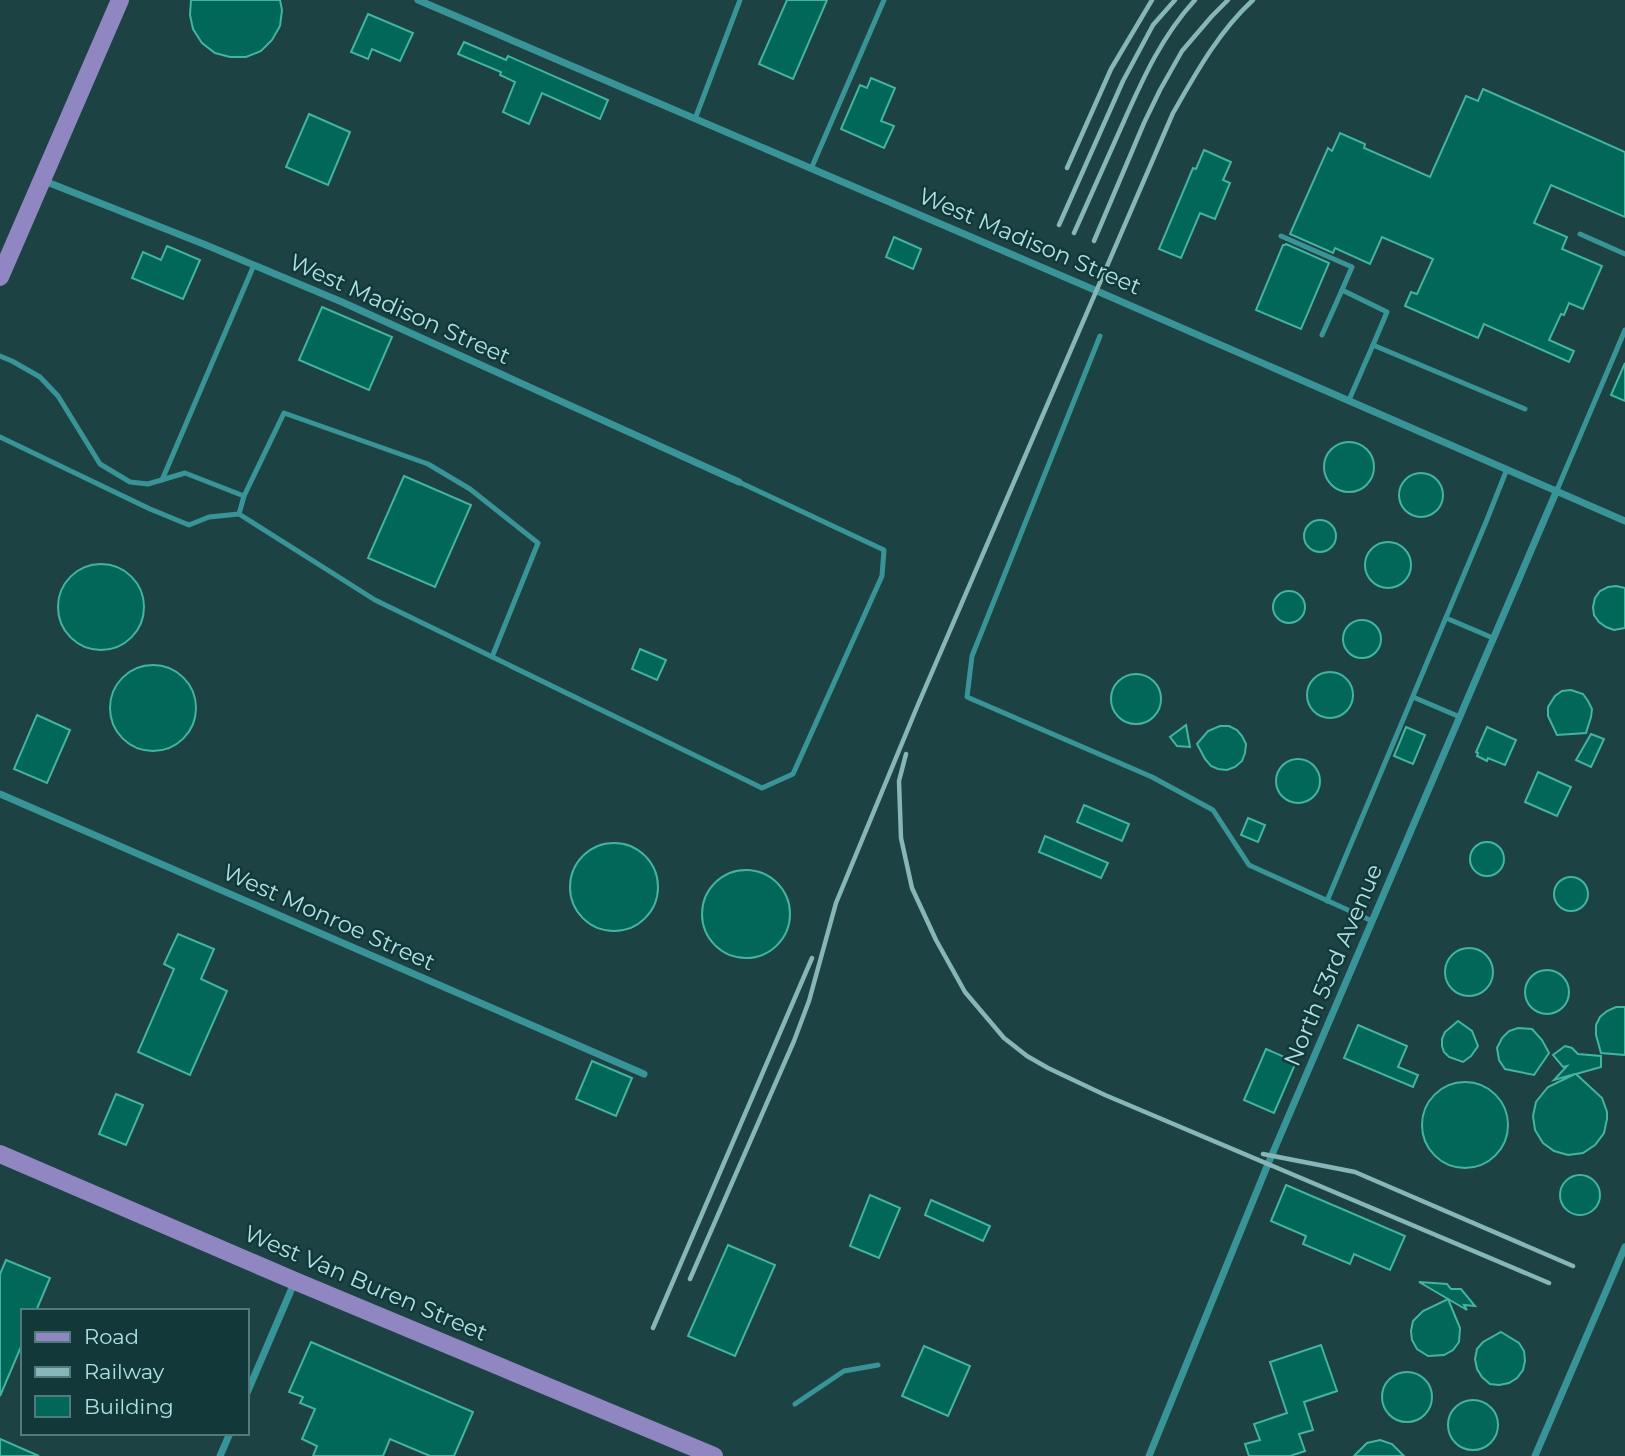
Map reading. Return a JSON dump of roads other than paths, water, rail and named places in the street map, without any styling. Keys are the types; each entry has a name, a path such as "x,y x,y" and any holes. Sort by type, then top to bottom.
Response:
{"main road":[{"path":"0,277 120,0"},
{"name":"West Van Buren Street","path":"0,1154 714,1456"}],"street":[{"name":"West Madison Street","path":"418,0 1625,521"},
{"name":"West Madison Street","path":"39,187 254,265 342,302 739,482"},
{"name":"North 53rd Avenue","path":"1149,1456 1268,1164 1557,490"},
{"name":"West Monroe Street","path":"0,794 644,1074"},
{"path":"1535,1456 1621,1268 1625,1247"},
{"path":"248,1391 295,1281"},
{"path":"220,1456 229,1435"}],"lane":[{"path":"695,119 740,0"},
{"path":"811,169 884,0"},
{"path":"1580,234 1625,254"},
{"path":"1281,236 1352,267 1322,335"},
{"path":"162,480 254,265"},
{"path":"1342,290 1387,312 1349,400"},
{"path":"1557,490 1625,330"},
{"path":"1100,336 971,656 967,697 1152,777 1213,810 1249,866 1372,921"},
{"path":"1373,345 1525,409"},
{"path":"0,356 40,377 58,396 100,464 130,482 148,484 185,473 244,496"},
{"path":"239,514 244,496 284,413 428,464 470,489 538,543 492,657"},
{"path":"0,437 189,525 209,517 239,514 375,600 762,788 793,774 882,576 884,550 739,482"},
{"path":"1326,901 1507,469"},
{"path":"1446,618 1493,638"},
{"path":"1413,697 1460,717"},
{"path":"795,1404 844,1371 878,1364"}],"railway":[{"path":"1067,168 1111,69 1152,0"},
{"path":"1059,225 1123,81 1153,25 1175,0"},
{"path":"1074,233 1152,62 1171,30 1195,0"},
{"path":"1094,241 1160,90 1182,51 1228,0"},
{"path":"690,1279 794,1041 809,1001 836,903 917,707 1173,113 1219,39 1253,0"},
{"path":"906,754 899,781 901,838 912,888 936,940 965,992 1004,1038 1048,1068 1105,1095 1549,1283"},
{"path":"653,1328 812,958"},
{"path":"1263,1154 1355,1172 1573,1266"}]}
